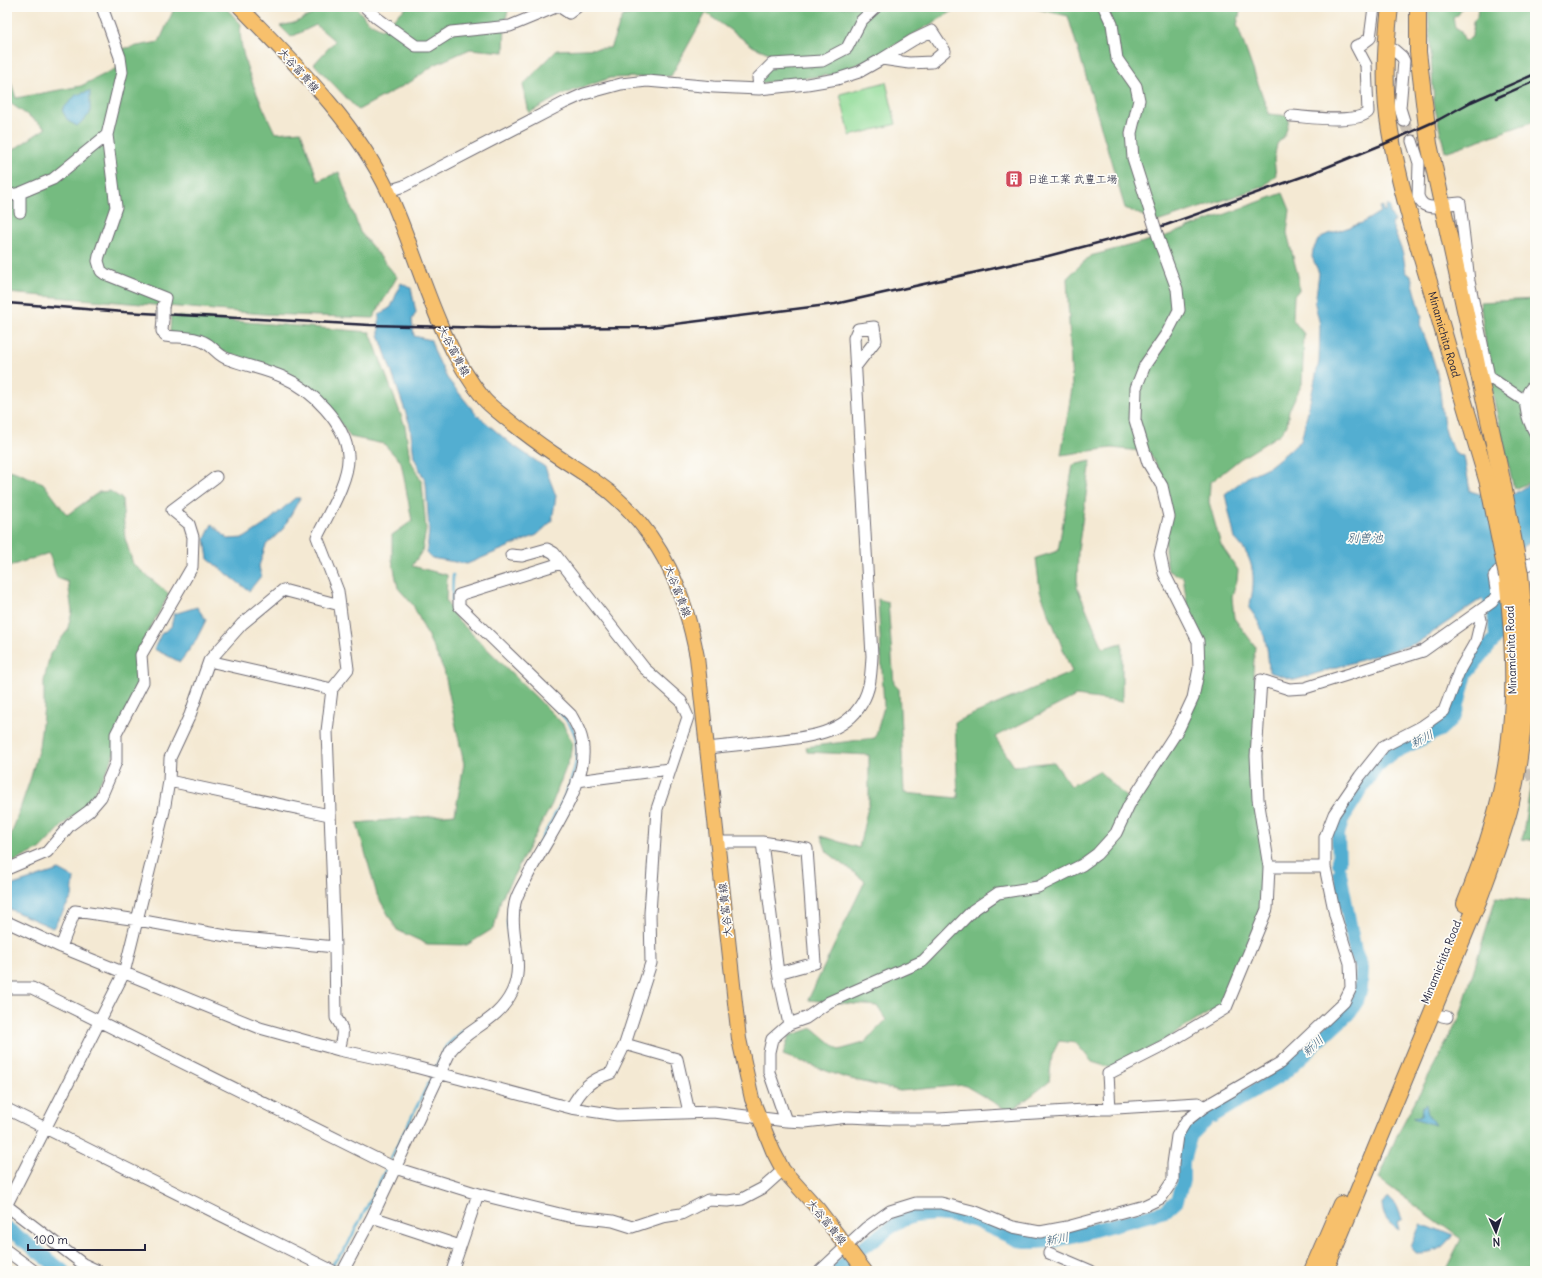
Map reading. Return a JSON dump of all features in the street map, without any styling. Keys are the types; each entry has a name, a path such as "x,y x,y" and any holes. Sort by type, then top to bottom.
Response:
{"highway":[{"name":"Minamichita Road","path":"1390,7 1387,36 1386,87 1393,148 1410,217 1495,482"},
{"name":"Minamichita Road","path":"1325,1271 1479,899 1500,841 1510,807 1523,730 1526,690 1526,654 1513,575 1429,144 1418,52 1418,7"},
{"name":"Minamichita Road","path":"1312,1271 1394,1079 1469,893 1496,813 1511,729 1513,690 1511,614 1513,575"},
{"path":"1333,1271 1354,1210 1353,1203"}],"main road":[{"name":"大谷富貴線","path":"240,7 317,89 360,142 388,191 403,226 440,327 467,376 485,401 525,433 611,493 639,521 672,570 685,604 692,630 707,748 739,1039 744,1067 758,1117 783,1170 818,1209 864,1271"}],"street":[{"path":"102,7 120,57 122,72 106,135 116,207 98,256 101,272 165,298 162,331 165,336 197,339 206,343 222,357 255,366 285,377 310,395 327,410 346,440 349,457 344,478 317,537 338,591 348,669 332,690 327,731 335,947 336,1018 342,1026 343,1036 339,1050"},
{"path":"365,7 377,18 416,46 429,46 451,32 510,26 556,7"},
{"path":"560,7 569,13 577,7"},
{"path":"759,89 758,78 772,64 822,61 847,48 861,20 876,7"},
{"path":"786,1121 769,1072 769,1052 772,1039 789,1024 806,1018 829,1002 923,961 973,910 998,893 1038,887 1082,865 1097,854 1116,833 1129,805 1179,728 1193,698 1199,668 1198,641 1164,573 1160,554 1169,517 1162,486 1148,464 1135,420 1136,388 1146,365 1167,333 1179,310 1177,289 1161,246 1133,158 1131,133 1139,100 1136,86 1117,59 1112,24 1104,7"},
{"path":"1291,116 1333,118 1365,115 1369,107 1367,73 1364,59 1356,46 1374,39 1374,7"},
{"path":"388,191 404,186 584,94 621,84 647,81 714,87 759,89 837,79 859,72 882,59 932,31 945,51 932,62 909,63 882,59"},
{"path":"1394,50 1402,57 1404,61 1400,108 1404,121"},
{"path":"7,196 20,193 54,179 106,135"},
{"path":"1412,141 1419,163 1418,196 1420,202 1424,206 1435,207"},
{"path":"20,193 20,212"},
{"path":"1449,204 1460,203 1469,281 1490,377 1525,401"},
{"path":"707,748 805,737 830,730 848,721 862,703 871,681 872,656 856,366"},
{"path":"1535,384 1528,391 1525,401 1530,424 1535,433"},
{"path":"7,869 46,852 70,825 89,811 101,797 116,762 116,734 143,682 141,655 192,567 193,537 189,524 172,510 216,477"},
{"path":"511,555 522,556 547,548 554,553 644,668 681,701 688,717 669,769 657,809 650,913 651,963 625,1044 611,1073 596,1078 580,1092 571,1108"},
{"path":"343,1271 372,1217 451,1050 460,1039 481,1027 498,1012 511,993 518,969 513,920 515,902 537,858 564,811 577,781 584,750 580,732 571,715 459,606 459,595 561,563"},
{"path":"1110,1109 1108,1074 1163,1046 1226,1008 1267,909 1269,866 1258,799 1256,756 1261,680 1289,689 1312,686 1423,651 1492,602 1497,595 1494,577 1498,571 1535,563"},
{"path":"98,1271 83,1264 7,1205 124,973 164,812 169,781 170,758 190,715 209,661 242,624 283,590 340,605"},
{"path":"820,1271 866,1228 890,1211 916,1203 940,1203 976,1212 1013,1227 1040,1232 1067,1227 1144,1206 1161,1198 1173,1180 1173,1164 1177,1136 1186,1121 1204,1107 1280,1063 1344,1002 1351,988 1350,963 1335,916 1325,867 1325,837 1334,814 1360,776 1384,746 1421,727 1444,711 1460,669 1476,641 1481,620 1479,612"},
{"path":"209,661 332,690"},
{"path":"577,781 669,769"},
{"path":"169,781 329,815"},
{"path":"717,842 762,842 807,849 815,963 778,973"},
{"path":"762,842 778,973 789,1024"},
{"path":"1269,866 1325,867"},
{"path":"61,947 75,911 138,920 232,937 335,947"},
{"path":"7,922 61,947 260,1028 339,1050 440,1073 571,1108 623,1116 714,1112 805,1122 848,1117 939,1119 1198,1103 1204,1107"},
{"path":"7,988 32,988 395,1168 478,1194 568,1216 613,1221 632,1227 662,1217 681,1214 708,1200 728,1201 742,1199 763,1188 783,1170"},
{"path":"625,1044 677,1059 689,1112"},
{"path":"7,1109 317,1268 334,1271"},
{"path":"452,1271 478,1194"},
{"path":"372,1217 460,1246"},
{"path":"7,1251 34,1271"},
{"path":"1049,1253 1091,1271"}],"green space":[{"path":"173,7 225,7 241,24 240,36 246,64 257,94 275,133 301,131 318,181 339,172 360,232 397,277 373,318 264,314 7,293 7,154 46,128 7,101 7,70 16,98 81,86 117,68 121,49 159,42 174,9"},
{"path":"313,7 356,7 368,22 382,29 407,7 509,7 505,22 504,52 470,49 434,65 412,81 358,110 314,64 335,41 316,25 291,37 280,26 294,23 311,15"},
{"path":"657,7 960,7 873,58 831,75 760,83 774,55 754,47 706,13 671,76 610,78 561,95 529,113 523,85 557,50 610,48 623,16"},
{"path":"1028,7 1241,7 1237,25 1269,114 1290,116 1285,135 1277,144 1274,159 1276,175 1263,187 1157,222 1125,208 1068,16"},
{"path":"1428,7 1462,7 1459,14 1453,18 1455,27 1460,30 1465,41 1472,37 1473,22 1477,17 1478,7 1535,7 1535,121 1445,152 1434,104"},
{"path":"886,82 896,124 850,136 840,94"},
{"path":"1283,193 1290,210 1287,233 1298,276 1299,290 1294,296 1293,320 1304,334 1302,384 1289,410 1287,425 1280,434 1240,459 1210,483 1209,502 1221,545 1238,570 1232,597 1234,618 1255,646 1253,672 1256,683 1264,865 1263,910 1223,1004 1158,1044 1111,1068 1092,1062 1076,1043 1059,1041 1052,1055 1049,1082 1010,1112 964,1085 900,1091 843,1077 783,1055 789,1036 813,1028 839,1050 864,1043 886,1020 877,1006 808,1000 865,881 827,852 821,836 859,848 869,802 869,755 807,752 806,747 875,738 884,707 878,599 888,602 894,684 899,689 904,793 958,798 955,722 1072,672 1040,591 1036,558 1058,551 1073,465 1091,461 1078,550 1077,587 1103,648 1122,643 1122,702 1076,696 995,737 1014,766 1054,762 1071,786 1099,771 1134,805 1182,731 1204,667 1188,611 1183,577 1168,571 1165,551 1166,483 1149,452 1112,448 1061,455 1072,388 1067,278 1090,256 1166,236"},
{"path":"1535,299 1535,480 1514,489 1493,396 1480,302"},
{"path":"171,316 370,332 405,426 410,459 422,483 426,530 422,551 412,566 447,575 446,600 455,617 563,724 572,743 570,757 552,804 501,899 494,928 467,945 427,944 397,930 377,895 357,823 455,814 464,764 444,670 413,605 398,588 392,559 392,535 412,521 401,462 384,444 350,437 329,405 297,379 262,363 224,352 170,332"},
{"path":"7,470 43,483 67,515 99,492 110,491 122,499 125,538 133,564 169,594 137,652 138,681 111,762 89,803 64,824 40,849 7,865 7,847 31,777 39,747 44,707 44,681 50,654 67,631 72,612 68,582 57,578 49,553 7,567"},
{"path":"1535,781 1535,841 1522,839 1531,782"},
{"path":"1496,897 1535,901 1535,1271 1445,1271 1461,1239 1379,1179 1398,1133 1459,1019"}],"water":[{"path":"90,91 90,114 77,126 68,121 62,110 76,95"},
{"name":"別曽池","path":"1383,206 1383,211 1386,211 1386,206 1390,206 1390,213 1394,220 1392,225 1403,254 1406,272 1411,276 1422,317 1420,324 1436,369 1442,414 1447,435 1457,455 1464,456 1470,491 1480,494 1514,494 1535,480 1535,539 1484,574 1481,574 1484,597 1417,643 1295,680 1269,672 1265,638 1259,623 1249,608 1253,589 1251,563 1242,547 1235,539 1225,494 1249,476 1270,466 1301,441 1319,362 1320,325 1315,304 1319,273 1312,257 1313,250 1318,240 1323,236 1362,223 1380,212 1380,207"},
{"path":"401,283 411,288 416,312 412,320 414,336 431,340 435,353 447,378 476,414 511,444 545,467 556,496 552,521 537,535 467,564 431,558 427,552 429,530 426,483 414,457 410,425 379,335 379,315 391,307"},
{"path":"295,498 300,498 283,529 266,545 259,566 261,576 249,591 208,559 205,539 212,524 228,539 244,538 264,525"},
{"path":"197,607 206,620 195,642 180,662 154,649 161,634 171,627 174,614"},
{"path":"59,870 74,878 72,897 53,928 7,908 7,887"},
{"path":"1426,1104 1428,1115 1435,1125 1413,1118 1421,1115 1422,1107"},
{"path":"1389,1198 1397,1206 1402,1219 1397,1222 1399,1230 1385,1217 1382,1204"},
{"path":"1420,1225 1429,1226 1453,1236 1444,1245 1434,1251 1416,1253 1411,1247"}],"waterway":[{"name":"新川","path":"1484,574 1490,600"},
{"path":"453,575 452,601 455,606"},
{"name":"新川","path":"1339,863 1338,834 1343,818 1375,768 1389,755 1440,730 1455,716 1466,674 1496,638 1494,608"},
{"path":"530,860 565,794 573,775 577,757 576,740 570,725 548,700"},
{"name":"新川","path":"1213,1116 1283,1074 1349,1013 1357,1001 1361,988 1362,968 1355,951 1340,873"},
{"path":"511,899 507,920 511,953"},
{"path":"435,1069 446,1046 463,1031"},
{"path":"390,1160 431,1078"},
{"name":"新川","path":"859,1251 898,1222 914,1216 935,1214 956,1216 976,1221 1018,1240 1033,1242 1053,1241 1165,1211 1177,1200 1183,1181 1183,1161 1190,1136 1205,1121"},
{"path":"331,1266 347,1246 386,1169"},
{"name":"新川","path":"7,1228 63,1271"},
{"name":"新川","path":"837,1271 850,1259"}],"tunnel":[{"path":"1404,121 1412,141"},
{"path":"1511,785 1532,773"}],"railway":[{"path":"7,303 124,312 370,325 492,328 651,327 835,304 1048,256 1166,225 1310,174 1384,144 1438,120 1471,102 1535,74"},
{"path":"1496,98 1535,81"}],"place":[{"name":"日進工業 武豊工場","path":"1014,179"}]}
